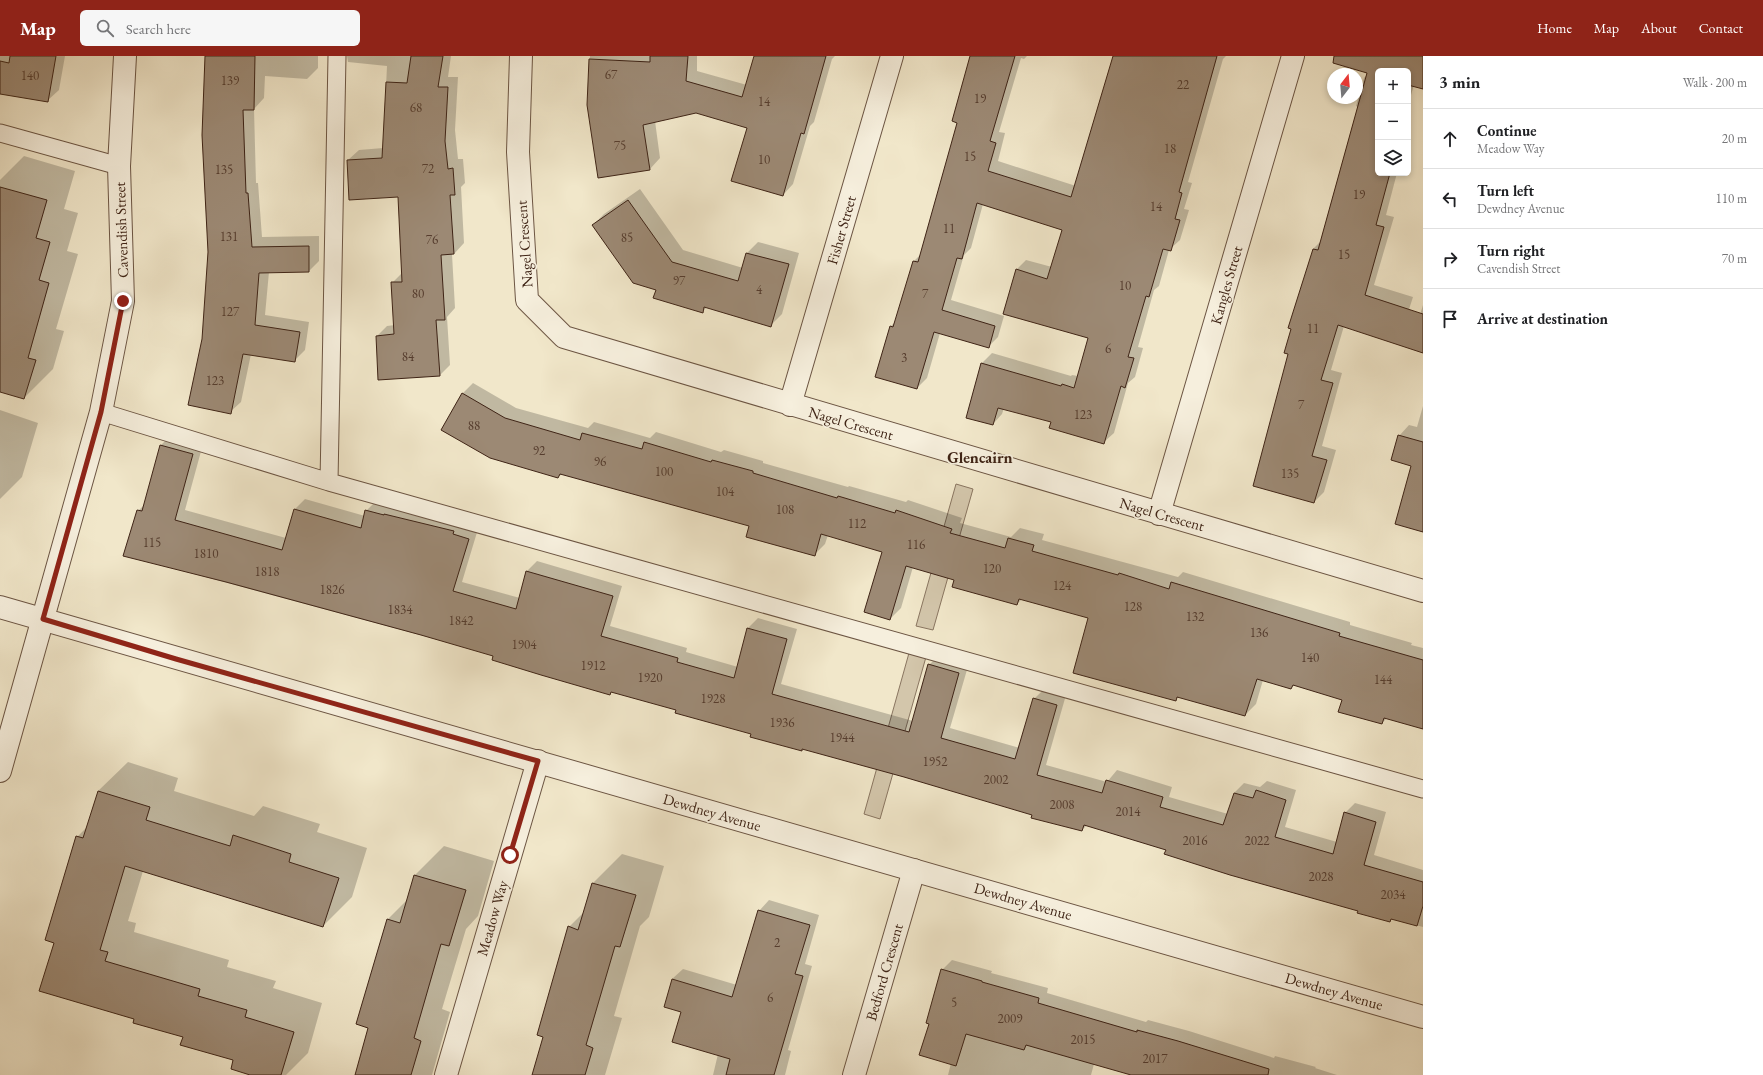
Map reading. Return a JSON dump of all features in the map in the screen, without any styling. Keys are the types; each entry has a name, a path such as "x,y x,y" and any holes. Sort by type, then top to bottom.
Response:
{"street":[{"name":"Cavendish Street","path":"0,771 101,412 123,301 119,166 125,56"},
{"name":"Nagel Crescent","path":"521,56 518,152 527,300 564,338 1423,591"},
{"name":"Fisher Street","path":"790,405 892,56"},
{"name":"Kangles Street","path":"1160,514 1293,56"},
{"name":"Dewdney Avenue","path":"0,607 176,659 538,761 1423,1017"},
{"name":"Meadow Way","path":"446,1075 538,761"},
{"name":"Bedford Crescent","path":"854,1075 914,870"}],"lane":[{"path":"329,482 337,56"},
{"path":"0,133 119,166"},
{"path":"101,412 329,482 1423,789"}],"shaded area":[{"path":"956,484 973,489 933,630 916,626"},
{"path":"909,653 926,657 880,819 864,814"}],"building":[{"path":"10,56 56,56 48,102 0,94 0,61 9,63"},
{"path":"205,56 255,56 254,110 243,110 246,193 248,193 252,247 309,246 309,272 259,273 255,325 300,332 295,362 243,354 231,414 188,405 202,339 208,252 202,135"},
{"path":"411,56 443,56 438,87 448,87 445,141 448,169 453,168 455,195 450,195 454,254 441,255 445,320 436,320 440,376 378,380 376,336 394,334 391,282 402,282 398,197 349,200 347,160 382,158 386,82 407,83"},
{"path":"650,56 688,56 686,81 742,97 754,56 826,56 804,134 801,133 783,196 731,181 747,128 696,113 643,125 650,170 598,178 587,105 589,59 650,62"},
{"path":"970,56 1015,56 990,141 996,143 988,171 1071,197 1113,56 1217,56 1179,192 1182,193 1175,219 1180,220 1171,251 1163,249 1149,297 1146,296 1128,357 1134,358 1125,388 1121,386 1104,444 1049,428 1051,422 998,408 993,425 966,418 981,363 1061,386 1062,384 1074,388 1088,338 1003,314 1016,269 1047,279 1062,230 977,203 962,259 957,258 942,310 995,326 989,348 934,332 917,389 875,377 890,326 893,327 913,261 918,262 957,123 952,121"},
{"path":"1334,56 1423,56 1423,89 1411,86 1411,68 1375,68 1375,176 1389,176 1376,225 1384,227 1365,295 1423,314 1423,353 1338,325 1321,380 1333,383 1312,456 1327,460 1314,503 1253,486 1288,354 1284,353 1291,329 1288,328 1313,249 1318,250 1358,104 1363,104 1363,87 1367,73 1363,72 1363,68 1350,68 1333,63"},
{"path":"0,187 47,200 36,238 50,242 39,280 49,283 28,358 36,360 24,399 0,392"},
{"path":"628,200 672,262 738,281 746,253 789,264 771,327 704,307 703,313 653,298 656,290 633,283 592,225"},
{"path":"462,393 505,418 580,440 582,433 642,449 644,442 711,462 712,460 753,471 753,473 837,498 838,496 895,513 896,510 952,529 950,533 1005,548 1008,538 1034,545 1032,551 1118,575 1119,573 1169,589 1171,582 1340,633 1339,636 1423,660 1423,729 1384,718 1382,724 1338,712 1342,700 1293,685 1291,689 1257,679 1245,716 1177,697 1176,701 1073,673 1088,618 1019,599 1017,605 952,587 954,580 906,566 890,620 864,612 882,552 821,534 815,556 746,537 749,526 560,474 558,478 490,458 441,430"},
{"path":"1398,435 1423,442 1423,532 1395,524 1411,466 1391,460"},
{"path":"160,445 193,454 175,520 282,550 294,509 361,528 365,510 454,531 453,534 469,539 453,591 516,609 526,571 613,596 601,636 678,658 677,662 734,678 747,628 787,639 772,694 909,732 928,664 959,673 941,738 1015,759 1033,698 1057,705 1037,775 1102,793 1106,780 1163,797 1160,807 1223,825 1234,793 1253,798 1256,790 1286,800 1275,837 1333,854 1344,812 1376,822 1364,865 1423,882 1423,906 1417,926 1391,919 1390,922 1357,913 1358,911 1230,875 1164,854 1166,850 1084,825 1082,831 1031,818 1032,815 904,777 802,749 802,751 750,737 751,734 675,713 676,710 611,692 610,695 541,675 492,660 493,656 421,635 226,582 123,556 137,510 142,511"},
{"path":"98,791 150,807 146,820 230,846 233,835 291,854 289,862 339,878 323,927 125,866 100,950 108,952 105,961 200,989 198,996 247,1010 245,1017 294,1032 281,1075 250,1075 231,1069 233,1060 180,1045 183,1037 133,1023 134,1019 39,991 54,943 45,940 76,836 83,838"},
{"path":"414,875 466,890 449,946 441,944 414,1038 421,1041 411,1075 355,1075 368,1028 356,1024 387,919 400,923"},
{"path":"592,883 636,895 620,947 615,946 586,1045 593,1048 585,1075 532,1075 543,1037 537,1035 568,926 578,930"},
{"path":"758,910 810,925 795,974 803,976 774,1075 726,1075 730,1059 672,1042 681,1012 664,1007 672,979 732,997"},
{"path":"941,969 1039,998 1038,1003 1137,1032 1137,1030 1178,1041 1269,1069 1268,1075 1131,1075 1026,1045 1024,1050 966,1034 956,1066 919,1055 929,1024 926,1023"}],"district":[{"name":"Glencairn","path":"980,457"}],"route":[{"path":"123,301 101,412 43,619 176,659 538,761 510,855"}]}
